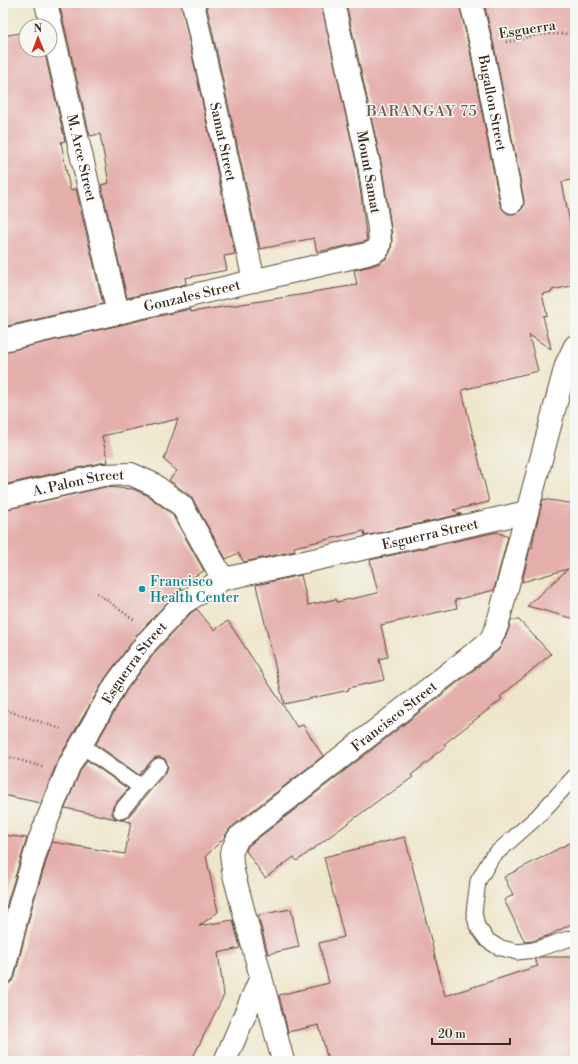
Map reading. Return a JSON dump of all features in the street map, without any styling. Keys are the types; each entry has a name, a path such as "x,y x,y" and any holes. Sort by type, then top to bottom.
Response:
{"street":[{"name":"M. Arce Street","path":"46,3 118,313"},
{"name":"Samat Street","path":"193,3 254,281"},
{"name":"Mount Samat","path":"333,3 369,164 379,229 379,248"},
{"name":"Bugallon Street","path":"471,3 482,48 512,202"},
{"name":"Gonzales Street","path":"3,340 367,254 379,248"},
{"name":"Francisco Street","path":"283,1061 233,871 231,853 238,838 490,641 497,626 566,366 575,346"},
{"name":"A. Palon Street","path":"3,498 103,474 131,474 153,484 182,506 223,579"},
{"name":"Esguerra Street","path":"3,973 20,904 40,838 69,766 116,684 147,642 183,603 223,579 528,512"},
{"path":"225,1061 261,977"}],"lane":[{"path":"83,741 141,787"},
{"path":"121,811 159,766"},
{"path":"575,776 537,817 492,857 478,881 474,912 477,926 488,940 498,947 517,952 534,950 575,938"}],"path":[{"name":"Esguerra","path":"482,48 539,35 575,33"},
{"path":"97,593 154,634"},
{"path":"3,709 83,741"},
{"path":"3,755 66,775"}],"building":[{"path":"59,3 181,3 235,254 224,256 227,270 185,278 186,284 127,298 101,185 109,183 100,134 90,136"},
{"path":"206,3 251,3 252,7 271,3 321,3 357,166 367,241 317,252 314,238 260,249"},
{"path":"346,3 459,3 500,204 503,210 508,214 514,214 520,211 524,206 524,200 494,46 484,3 575,3 575,179 562,182 575,249 575,285 552,290 552,292 542,294 547,315 543,316 551,349 529,335 538,371 462,390 489,502 453,510 461,514 365,536 364,531 294,547 295,551 244,562 238,553 226,559 193,500 169,480 177,471 164,460 178,419 102,436 108,462 3,485 3,352 190,309 191,312 357,285 354,270 380,263 387,258 391,250 392,241 381,162"},
{"path":"18,33 18,58 46,58 65,141 61,142 70,190 76,189 103,304 3,327 3,36"},
{"path":"105,487 133,489 147,495 172,514 204,571 178,585 182,589 174,595 138,634 106,677 58,760 41,803 3,795 3,510"},
{"path":"543,499 575,504 575,619 527,606 568,569 522,582 530,548 532,549"},
{"path":"497,532 508,537 494,590 455,600 457,608 381,625 388,657 379,659 384,680 348,688 349,690 284,704 256,585 301,575 308,605 336,599 337,602 378,593 370,560"},
{"path":"197,609 214,630 228,621 297,727 303,725 323,756 230,828 224,838 206,856 218,912 199,926 233,920 240,948 218,953 224,995 191,1061 3,1061 3,1002 8,984 15,976 32,907 52,842 125,854 131,822 121,820 128,817 166,772 168,767 167,763 165,759 156,757 139,775 96,744 126,691 157,650 191,613"},
{"path":"511,620 519,620 551,654 500,697 502,699 444,744 446,746 411,775 413,777 388,795 387,794 297,861 294,857 265,878 246,851 248,846 498,651 508,631"},
{"path":"87,760 128,789 112,809 112,814 118,819 65,808 80,771"},
{"path":"3,835 27,838 3,921"},
{"path":"405,837 445,996 538,966 534,959 540,957 575,957 575,1061 328,1061 319,1025 288,1032 279,995 329,983 319,943 344,937 324,857"},
{"path":"575,840 575,922 550,935 525,942 504,900 513,895 504,877"},
{"path":"291,909 299,947 268,954 258,915"}],"place":[{"name":"Francisco Health Center","path":"142,589"}],"district":[{"name":"BARANGAY 75","path":"422,111"}]}
